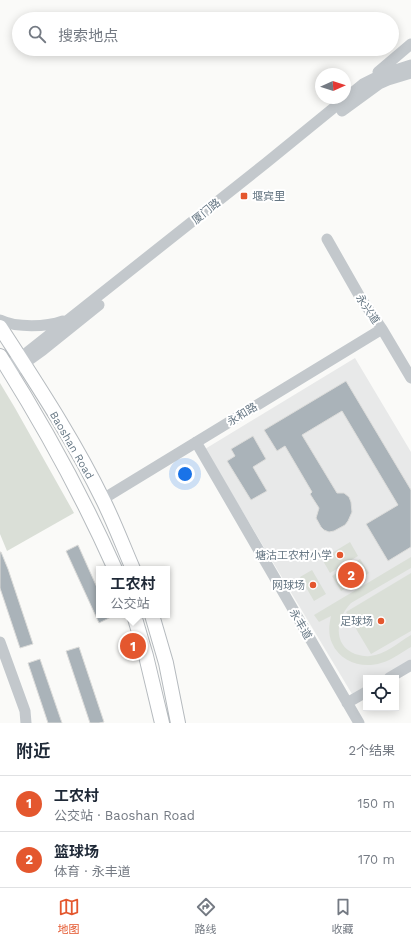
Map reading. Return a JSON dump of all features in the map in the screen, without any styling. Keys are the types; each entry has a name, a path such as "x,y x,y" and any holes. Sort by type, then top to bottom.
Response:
{"main road":[{"name":"Baoshan Road","path":"2,336 22,361 65,432 102,499 132,566"},
{"name":"Baoshan Road","path":"6,365 69,474 93,519 114,566"},
{"path":"135,618 146,656 162,723"},
{"path":"153,618 166,663 178,723"}],"street":[{"path":"399,54 411,44"},
{"path":"363,84 397,56"},
{"name":"厦门路","path":"22,361 71,318 363,84 390,71 411,65"},
{"name":"厦门路","path":"6,365 22,361 351,104 379,84 411,73"},
{"name":"永兴道","path":"327,238 360,298 382,329 411,378"},
{"path":"0,320 11,323 42,326 54,324 71,318"},
{"name":"永和路","path":"102,499 382,329"},
{"name":"永丰道","path":"196,442 359,723"},
{"path":"0,642 25,711 26,723"},
{"path":"394,675 411,665"},
{"path":"347,703 363,694"}],"shaded area":[{"name":"塘沽工农村小学","path":"355,358 411,452 411,659 384,675 363,675 363,688 352,694 205,449"},
{"path":"0,383 74,513 7,551 0,534"},
{"path":"350,542 358,556 330,573 322,559"},
{"path":"411,557 411,568 351,603 342,616 339,631 343,644 348,650 355,654 368,656 376,655 392,648 411,635 411,647 389,660 374,665 353,662 340,655 332,643 330,636 329,630 331,616 319,622 314,615"},
{"path":"360,559 369,573 341,591 332,576"},
{"name":"网球场","path":"312,570 326,594 314,601 300,577"},
{"name":"足球场","path":"411,573 411,631 371,654 346,612"}],"building":[{"path":"346,381 411,490 411,547 388,561 366,524 398,505 342,411 302,435 337,493 344,493 349,497 351,502 352,512 348,521 345,525 334,531 329,532 321,527 316,518 319,508 310,494 312,492 285,446 277,451 264,430"},
{"path":"253,436 266,459 253,467 267,491 251,500 227,461 235,456 231,449"},
{"path":"78,545 96,585 96,616 66,551"},
{"path":"0,552 8,569 33,644 20,648 0,588"},
{"path":"97,618 109,618 99,623"},
{"path":"79,647 104,722 90,723 66,651"},
{"path":"40,659 62,723 48,723 28,663"}],"place":[{"name":"堰宾里","path":"244,196"},
{"name":"塘沽工农村小学","path":"340,555"},
{"name":"篮球场","path":"351,575"},
{"name":"网球场","path":"313,585"},
{"name":"足球场","path":"381,621"},
{"name":"工农村","path":"133,646"}]}
